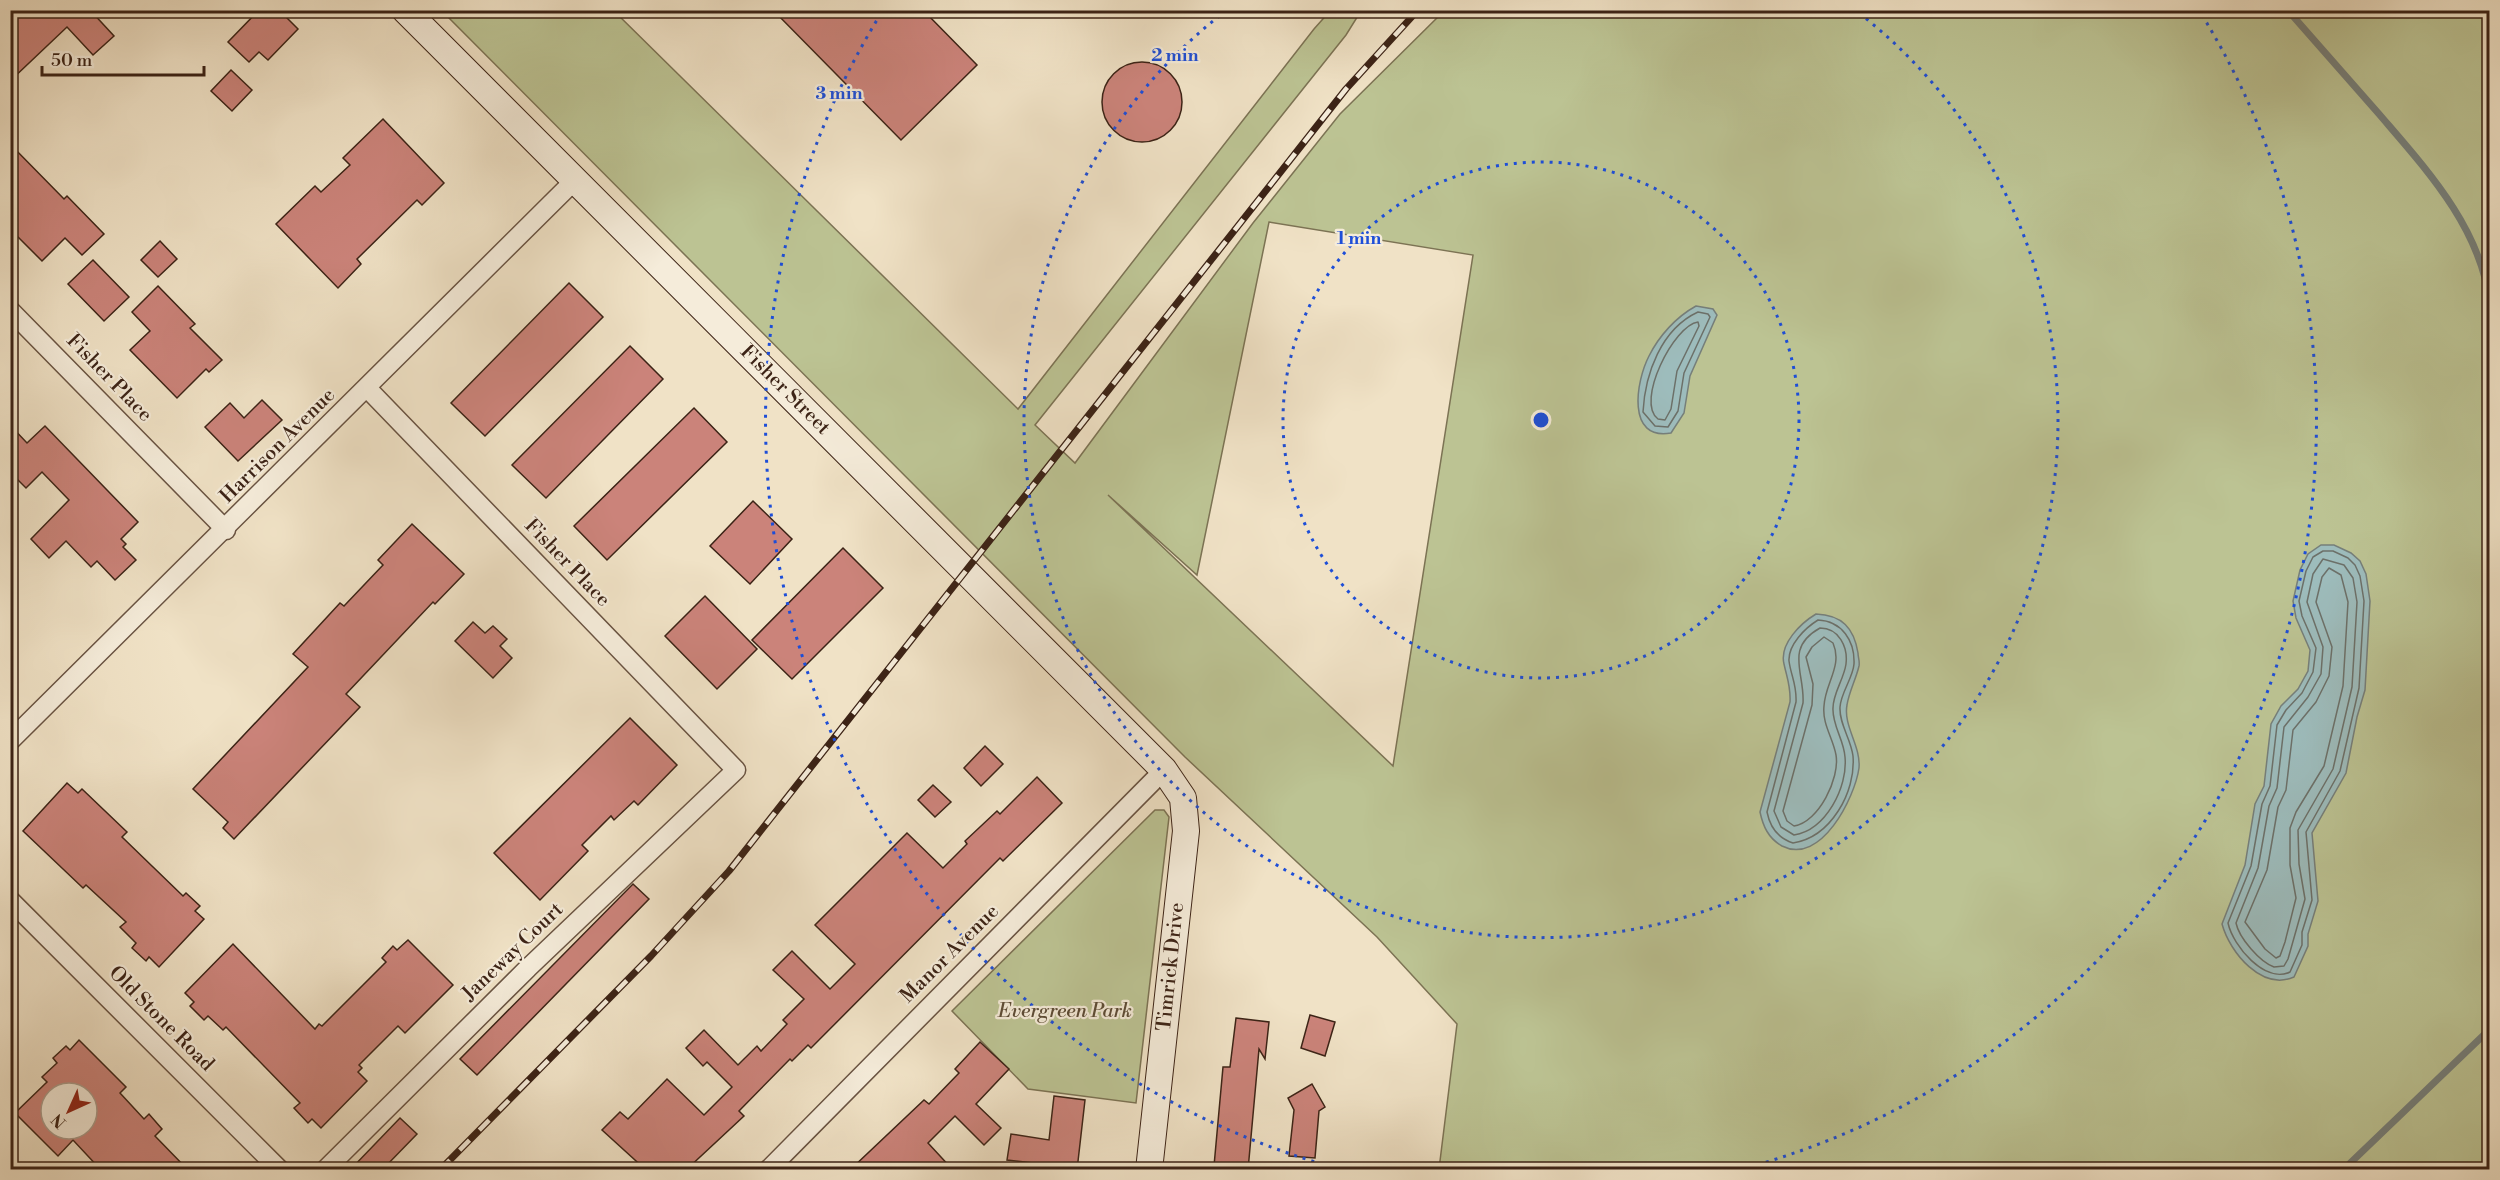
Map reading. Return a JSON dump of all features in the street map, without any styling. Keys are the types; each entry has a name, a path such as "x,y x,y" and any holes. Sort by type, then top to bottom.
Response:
{"street":[{"name":"Fisher Street","path":"405,10 1164,770"},
{"name":"Harrison Avenue","path":"10,741 226,530 575,180"},
{"name":"Fisher Place","path":"10,310 226,530"},
{"name":"Fisher Place","path":"367,388 736,770"},
{"name":"Janeway Court","path":"325,1170 528,968 736,770"},
{"name":"Manor Avenue","path":"768,1170 1164,770"},
{"name":"Timrick Drive","path":"1149,1170 1186,831 1183,798 1164,770"},
{"name":"Old Stone Road","path":"10,900 280,1170"}],"green space":[{"path":"442,11 614,11 1018,409 1314,29 1330,11 1361,11 1346,35 1035,425 1075,463 1253,223 1340,114 1444,11 2489,11 2489,1169 1439,1169 1457,1024 1377,937 1185,757","holes":["1269,222 1473,255 1393,766 1108,495 1197,575"]},
{"name":"Evergreen Park","path":"1155,810 1164,810 1169,817 1136,1103 1028,1089 952,1011"}],"water":[{"path":"1696,306 1713,309 1717,315 1690,376 1684,413 1671,433 1657,433 1647,428 1641,419 1638,407 1638,393 1644,367 1663,334 1675,321"},
{"path":"2321,545 2334,545 2351,553 2360,561 2366,574 2370,601 2365,690 2346,773 2312,833 2318,901 2308,934 2308,946 2294,977 2282,980 2270,979 2249,967 2240,957 2222,924 2245,865 2255,804 2264,786 2271,724 2281,706 2298,689 2308,671 2310,650 2296,618 2293,601 2300,570 2308,554"},
{"path":"1816,614 1840,620 1850,630 1856,644 1859,666 1846,713 1859,760 1859,768 1851,795 1834,825 1822,838 1810,846 1796,850 1782,846 1773,839 1765,827 1760,812 1790,702 1783,656 1792,635"}],"building":[{"path":"10,10 90,10 114,36 93,55 67,27 10,81"},
{"path":"259,10 279,10 298,29 268,60 259,52 249,62 228,42"},
{"path":"773,10 923,10 977,65 901,140"},
{"path":"1142,62 1157,65 1170,74 1179,87 1182,102 1179,117 1170,130 1157,139 1142,142 1127,139 1114,130 1105,117 1102,102 1105,87 1114,74 1127,65"},
{"path":"231,70 252,90 232,111 211,91"},
{"path":"383,119 444,183 422,205 417,200 357,259 361,264 338,288 276,224 315,186 321,192 350,165 343,158"},
{"path":"10,144 64,199 67,196 104,234 82,255 65,238 42,261 10,229"},
{"path":"160,241 177,259 158,277 141,260"},
{"path":"93,260 129,297 104,321 68,284"},
{"path":"569,283 603,317 485,436 451,403"},
{"path":"158,286 195,324 190,328 222,360 209,372 206,369 177,398 130,350 150,331 132,312"},
{"path":"630,346 663,379 546,498 512,465"},
{"path":"262,400 282,420 238,461 205,427 230,403 244,418"},
{"path":"694,408 727,442 607,560 574,526"},
{"path":"10,425 27,443 45,426 138,522 121,539 126,544 123,547 136,560 115,580 97,561 91,567 66,541 49,558 31,539 69,500 42,472 26,488 10,472"},
{"path":"753,501 792,539 750,584 710,546"},
{"path":"412,524 464,574 435,604 433,602 346,694 360,707 234,839 223,828 228,822 193,789 308,667 293,654 340,603 344,606 383,565 378,560"},
{"path":"843,548 883,588 792,679 752,640"},
{"path":"705,596 757,649 717,689 665,636"},
{"path":"473,622 485,633 493,626 507,639 500,646 512,658 493,678 455,641"},
{"path":"630,718 677,765 638,805 634,801 614,820 611,816 582,845 588,851 540,900 494,853"},
{"path":"985,746 1003,764 981,786 964,768"},
{"path":"1037,777 1062,803 1003,861 1000,858 811,1048 808,1045 792,1061 790,1059 739,1111 744,1116 686,1170 646,1170 602,1130 620,1112 628,1119 667,1079 704,1115 732,1087 707,1062 703,1066 686,1048 704,1030 738,1065 757,1046 761,1051 787,1024 783,1020 804,999 773,970 792,951 830,989 855,964 815,925 907,833 943,868 967,844 965,841 997,811 1000,814"},
{"path":"67,783 78,793 82,789 127,832 122,837 183,896 186,893 200,906 195,911 204,919 159,967 149,957 146,961 132,948 136,943 120,927 126,922 86,885 83,888 23,831"},
{"path":"933,785 951,802 935,817 918,800"},
{"path":"633,884 649,899 477,1075 460,1059"},
{"path":"408,940 453,985 405,1033 398,1026 359,1065 362,1068 358,1072 367,1081 321,1128 312,1119 308,1123 294,1108 300,1103 226,1027 223,1030 208,1016 204,1020 190,1006 194,1002 185,993 233,944 315,1029 319,1024 322,1026 386,962 382,958 393,946 397,950"},
{"path":"1310,1015 1335,1022 1325,1056 1301,1048"},
{"path":"1236,1018 1269,1022 1265,1059 1259,1049 1248,1170 1214,1166 1223,1067 1230,1067"},
{"path":"79,1040 126,1087 120,1093 144,1119 149,1114 162,1129 155,1136 188,1170 101,1170 74,1141 99,1141 99,1081 46,1081 42,1077 57,1063 53,1058 66,1046 70,1050"},
{"path":"980,1042 1009,1069 976,1104 1001,1128 984,1145 955,1116 928,1143 953,1170 850,1170 924,1100 929,1104 959,1073 955,1069"},
{"path":"1312,1084 1325,1107 1319,1111 1315,1158 1289,1156 1294,1110 1288,1098"},
{"path":"39,1090 39,1137 15,1113"},
{"path":"1054,1096 1085,1100 1077,1170 1033,1170 1033,1163 1007,1160 1011,1134 1049,1140"},
{"path":"400,1118 417,1134 382,1170 350,1170"},
{"path":"43,1141 72,1141 58,1156"}],"waterway":[{"path":"2292,15 2379,114 2449,202 2476,250 2485,276 2490,304"},
{"path":"2343,1170 2490,1029"}],"railway":[{"path":"440,1170 651,956 729,871 1346,89 1418,10"}]}
